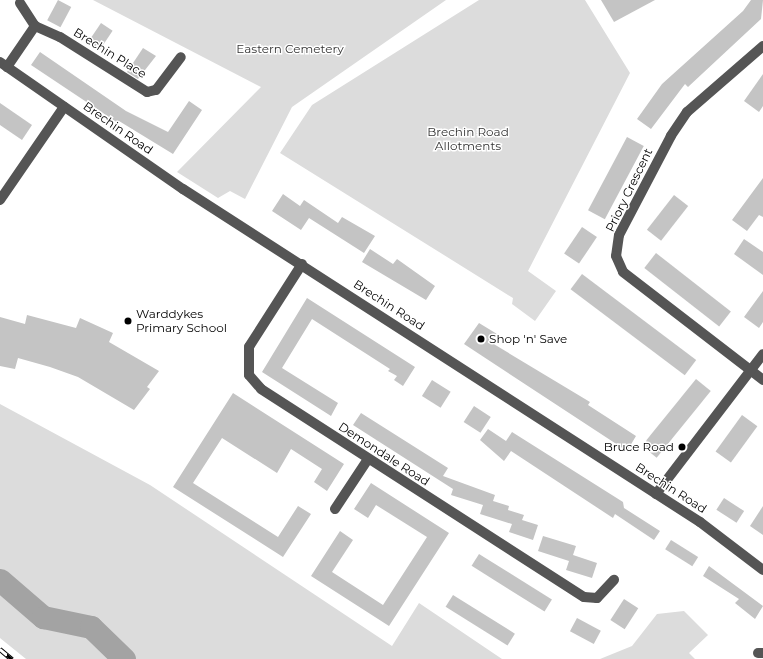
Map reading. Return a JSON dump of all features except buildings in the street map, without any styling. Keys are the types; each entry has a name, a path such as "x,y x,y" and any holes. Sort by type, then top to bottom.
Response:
{"street":[{"path":"3,64 35,26 20,3"},
{"name":"Brechin Place","path":"35,26 60,37 147,92 156,90 181,57"},
{"name":"Priory Crescent","path":"763,46 683,118 619,235 616,256 622,272 763,380"},
{"name":"Brechin Road","path":"3,64 183,189 302,264 656,494 763,570"},
{"path":"0,200 64,106"},
{"name":"Demondale Road","path":"302,264 249,347 249,375 261,389 584,597 596,598 614,580"},
{"path":"656,494 763,354"},
{"path":"335,509 368,459"}],"green space":[{"name":"Eastern Cemetery","path":"93,0 446,0 292,107 245,199 230,191 218,198 177,172 261,87"},
{"name":"Brechin Road Allotments","path":"479,0 585,0 630,73 528,271 556,291 535,321 512,304 513,298 280,153 312,105"},
{"path":"0,404 150,485 392,646 419,603 502,659 26,659 0,638"},
{"path":"684,611 708,635 689,653 695,659 600,659 632,646 657,614"}],"waterway":[{"path":"0,580 43,617 91,627 124,659"}],"railway":[{"path":"0,649 12,659"}],"place":[{"name":"Warddykes Primary School","path":"128,321"},
{"name":"Shop 'n' Save","path":"481,339"},
{"name":"Bruce Road","path":"682,447"}]}
